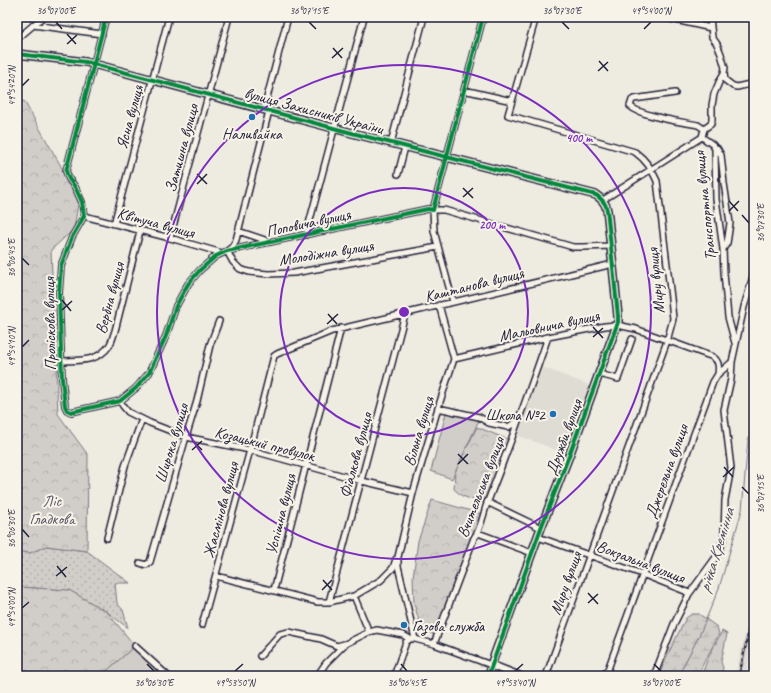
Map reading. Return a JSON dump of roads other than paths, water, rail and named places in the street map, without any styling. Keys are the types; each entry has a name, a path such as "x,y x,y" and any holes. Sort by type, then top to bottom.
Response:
{"street":[{"path":"17,39 43,17"},
{"path":"84,216 82,202 66,171 106,17"},
{"name":"Ясна вулиця","path":"114,224 169,17"},
{"name":"Затишна вулиця","path":"170,238 229,17"},
{"path":"225,252 232,247 236,240 288,17"},
{"path":"306,235 364,17"},
{"path":"391,143 424,17"},
{"path":"453,302 434,231 433,210 483,17"},
{"name":"Миру вулиця","path":"536,17 508,116 635,152 643,158 657,181 673,319 667,341 546,676"},
{"path":"662,17 711,28"},
{"path":"710,17 712,37 717,44 725,68 725,80 737,87 754,83"},
{"path":"33,25 102,34"},
{"name":"вулиця Захисників України","path":"17,54 86,62 596,196 603,200"},
{"name":"Транспортна вулиця","path":"724,73 714,94 711,124 704,130 702,137 709,141 715,150 716,199 723,249 728,316 736,346"},
{"path":"464,90 512,101"},
{"path":"675,92 634,99 632,100 630,106 634,110 644,114 698,124 704,130"},
{"path":"603,200 702,137"},
{"path":"398,174 405,147"},
{"path":"714,147 717,148 722,155 724,183 730,222 727,243 723,249"},
{"name":"Дружби вулиця","path":"488,676 541,528 617,325 618,316 607,207 603,200"},
{"name":"Поповича вулиця","path":"71,412 120,401 136,388 149,373 166,336 176,306 188,284 200,270 216,256 225,252 428,209 444,210 573,246 611,246"},
{"name":"Квітуча вулиця","path":"84,216 225,252"},
{"name":"Проліскова вулиця","path":"71,412 67,410 65,406 62,379 58,293 61,266 72,237 84,216"},
{"name":"Вербна вулиця","path":"62,361 94,358 104,352 109,345 115,331 140,231"},
{"path":"238,231 271,242"},
{"name":"Молодіжна вулиця","path":"225,252 240,269 249,272 268,274 294,273 438,247"},
{"name":"Каштанова вулиця","path":"274,356 341,328 613,264"},
{"path":"654,676 674,624 689,594 719,553 724,536 725,500 731,468 724,410 731,379 732,362 744,307 754,273"},
{"path":"440,305 454,359"},
{"name":"Фіалкова вулиця","path":"329,602 405,314"},
{"name":"Широка вулиця","path":"140,563 146,565 150,562 186,437 198,401 210,345 219,321"},
{"name":"Мальовнича вулиця","path":"454,359 548,337 617,325 636,329 713,357 716,359 719,366 718,374"},
{"name":"Успішна вулиця","path":"274,590 341,328"},
{"name":"Вчительська вулиця","path":"434,644 474,538 478,533 487,502 514,435 548,337"},
{"path":"599,374 618,379 632,339"},
{"name":"Жасмінова вулиця","path":"202,625 274,356"},
{"name":"Вільна вулиця","path":"413,639 398,566 398,557 413,493 454,359"},
{"name":"Джерельна вулиця","path":"599,676 604,675 608,669 707,397 718,374 732,362"},
{"name":"Козацький провулок","path":"120,401 128,412 150,423 186,437 250,450 305,466 413,493"},
{"path":"438,408 479,417 489,423 508,427 518,421"},
{"path":"106,538 125,466 142,419"},
{"path":"487,502 541,528"},
{"path":"478,533 532,553"},
{"name":"Вокзальна вулиця","path":"538,537 642,574 689,594"},
{"path":"216,576 318,602 329,602 354,596 381,580 393,568 398,557"},
{"path":"354,596 369,632"},
{"path":"260,656 280,634 289,632 320,639 338,646 377,630 403,635 434,644 519,676"},
{"path":"394,676 406,642 413,639"},
{"path":"317,676 326,663 345,644"},
{"path":"135,646 168,676"}],"waterway":[{"name":"річка Кремінна","path":"678,676 699,636 719,588 742,510 748,440 754,425"}],"railway":[{"path":"739,676 754,608"}],"place":[{"name":"Наливайка","path":"252,117"},
{"name":"Школа №2","path":"553,414"},
{"name":"Газова служба","path":"404,625"}],"park label":[{"name":"Ліс Гладкова","path":"52,509"}]}
